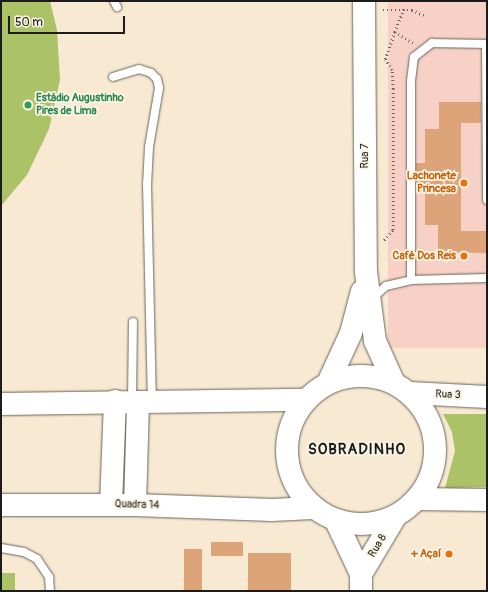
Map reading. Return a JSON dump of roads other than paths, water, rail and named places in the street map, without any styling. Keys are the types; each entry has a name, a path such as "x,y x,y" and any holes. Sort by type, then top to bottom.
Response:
{"main road":[{"name":"Rua 7","path":"364,1 366,272 370,311 375,341 402,388 426,414 435,444 434,464 428,483 417,499 395,517"},
{"path":"366,272 351,333 328,383 306,400 292,420 286,444 288,468 297,490 313,508 336,521 356,525 376,524 395,517"},
{"name":"Rua 3","path":"328,383 350,376 373,376 402,388 487,396"},
{"path":"1,404 228,399 306,400"},
{"path":"111,505 134,402"},
{"path":"134,402 135,505"},
{"path":"417,499 487,500"},
{"name":"Quadra 14","path":"1,505 135,505 272,510 313,508"},
{"name":"Rua 8","path":"361,583 395,517"},
{"name":"Rua 8","path":"336,521 361,583"}],"lane":[{"path":"411,280 411,81 414,57 422,49 432,43 486,44 487,200"},
{"path":"113,77 139,69 151,73 157,79 159,88 149,147 134,402"},
{"path":"370,311 377,294 386,286 411,280 487,278"},
{"path":"133,322 134,402"},
{"path":"1,548 24,552 37,559 49,577 50,591"}],"place":[{"name":"Estádio Augustinho Pires de Lima","path":"28,105"},
{"name":"Lachonete Princesa","path":"464,183"},
{"name":"Café Dos Reis","path":"464,256"},
{"name":"+ Açaí","path":"449,554"}],"district":[{"name":"SOBRADINHO","path":"357,450"}]}
